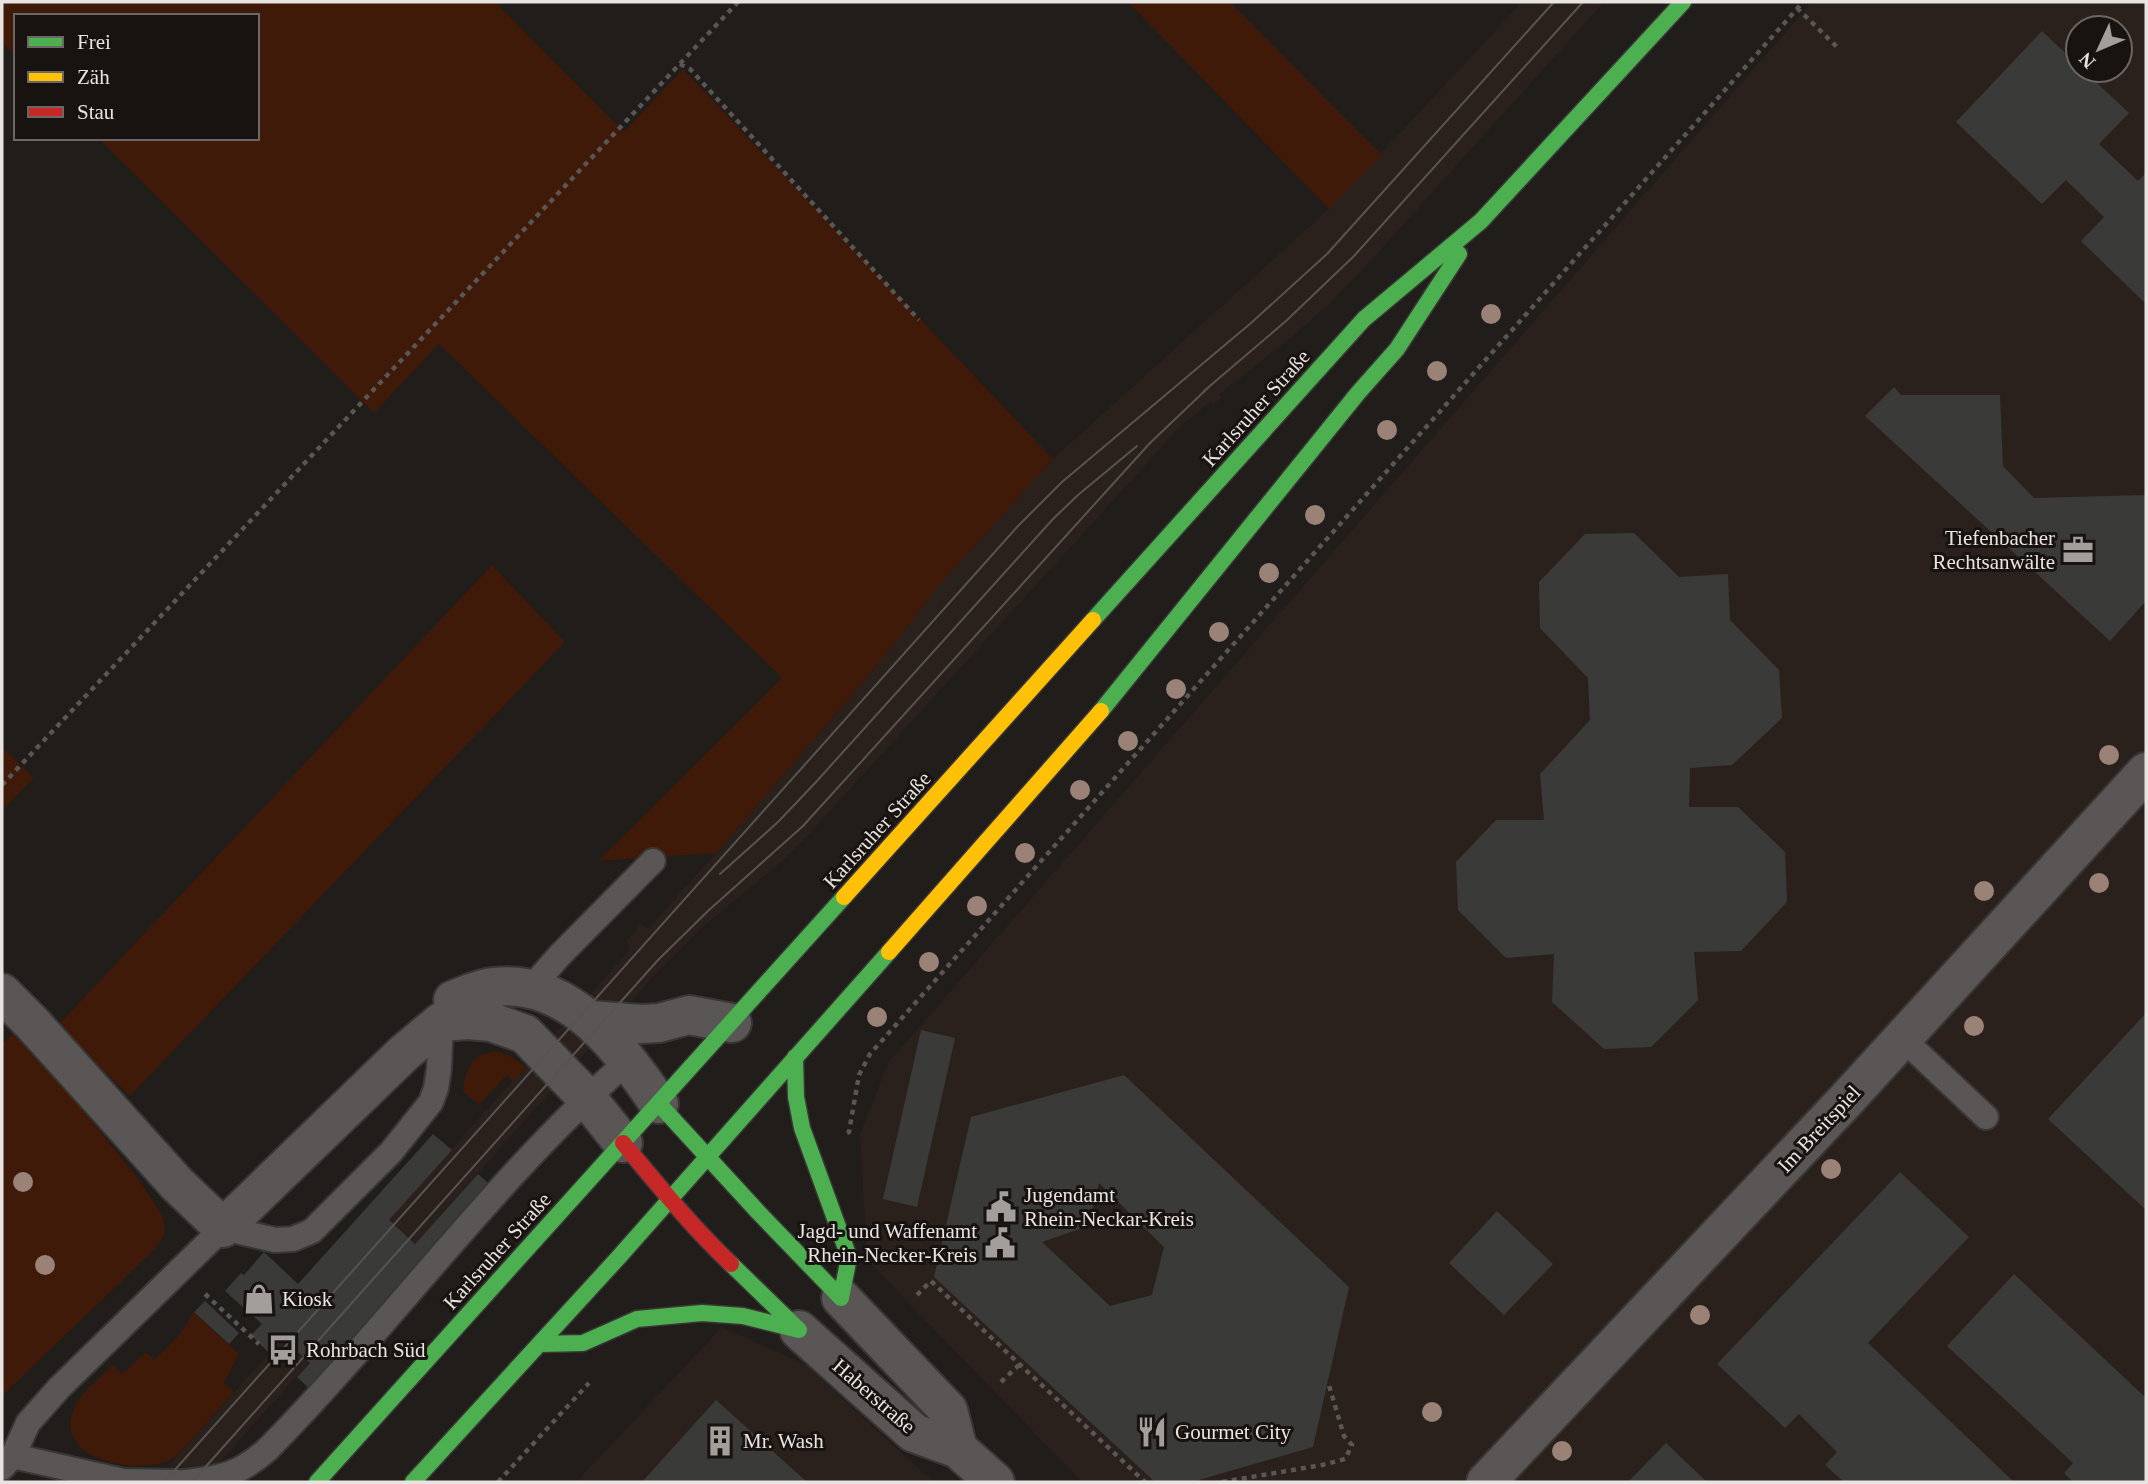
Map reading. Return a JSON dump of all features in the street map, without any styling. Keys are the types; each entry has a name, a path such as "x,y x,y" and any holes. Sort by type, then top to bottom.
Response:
{"main road":[{"name":"Karlsruher Straße","path":"317,1482 1364,319 1481,220 1683,2"},
{"name":"Karlsruher Straße","path":"413,1482 670,1200 1077,739 1397,349 1481,220"},
{"path":"795,1058 796,1097 802,1128 849,1257 841,1298"},
{"path":"659,1104 841,1298"},
{"path":"623,1143 705,1239 799,1330"},
{"path":"540,1344 583,1343 637,1319 702,1313 743,1316 799,1330"}],"street":[{"name":"Im Breitspiel","path":"1486,1482 1903,1039 2146,772"},
{"path":"2,993 177,1184 223,1228 447,1011 493,987 512,986 538,991 570,1005 590,1020 629,1060 659,1104"},
{"path":"447,1011 498,1023 525,1034 586,1097 623,1143"},
{"path":"590,1020 640,1024 659,1023 689,1015 732,1023"},
{"name":"Haberstraße","path":"841,1298 948,1410 958,1449"},
{"name":"Haberstraße","path":"799,1330 914,1433 958,1449 995,1482"}],"lane":[{"path":"538,991 560,955 653,862"},
{"path":"177,1482 123,1481 7,1462 28,1423 59,1388 223,1228 275,1240 293,1239 312,1231 391,1152 431,1101 436,1088 447,1011"},
{"path":"1903,1039 1986,1117"},
{"path":"185,1482 215,1479 235,1472 252,1463 268,1449 507,1181 586,1097 629,1060"}],"path":[{"path":"2,785 738,2"},
{"path":"809,1149 849,1132 859,1075 870,1054 1803,2"},
{"path":"1797,8 1838,47"},
{"path":"680,64 690,69 919,320"},
{"path":"179,1269 259,1344"},
{"path":"917,1295 930,1281 1145,1482"},
{"path":"1001,1382 1020,1364"},
{"path":"498,1482 592,1381"},
{"path":"1222,1482 1345,1459 1352,1446 1344,1436 1328,1382"},
{"path":"1226,1472 1230,1481"}],"shaded area":[{"path":"2,2 495,2 624,132 683,69 1053,459 936,589 875,668 716,853 598,861 782,678 439,344 374,413 100,140 259,140 259,14 14,14 14,54 2,42"},
{"path":"1128,2 1230,2 1382,155 1329,209"},
{"path":"1522,2 1604,2 1327,306 1220,394 1222,398 1213,404 1211,401 1179,428 810,833 780,863 706,924 661,968 202,1482 154,1482 628,952 627,940 641,924 648,929 716,853 875,668 936,589 1053,459 1329,209"},
{"path":"1812,2 2146,2 2146,1482 1082,1482 867,1260 860,1134 889,1062"},
{"path":"492,565 565,642 130,1096 57,1026"},
{"path":"2,747 34,778 2,811"},
{"path":"17,1029 136,1176 164,1220 165,1234 155,1249 2,1396 2,1044"},
{"path":"496,1051 510,1056 526,1067 513,1081 507,1075 479,1105 463,1091 466,1075 471,1064 481,1055"},
{"path":"194,1312 239,1354 224,1383 234,1392 178,1455 163,1462 144,1466 124,1465 104,1461 87,1452 75,1440 70,1424 79,1399 113,1365 122,1374 146,1352 154,1360 181,1333"},
{"path":"722,1327 806,1365 933,1482 576,1482"}],"building":[{"path":"2042,31 2064,52 2064,84 2098,84 2129,113 2099,144 2138,181 2146,173 2146,304 2081,241 2104,217 2066,180 2042,204 1956,122"},
{"name":"Tiefenbacher Rechtsanwälte","path":"1894,387 1901,395 2000,395 2003,466 2034,498 2146,495 2146,601 2110,641 1865,416"},
{"path":"1634,533 1679,577 1728,574 1730,620 1779,670 1782,718 1732,765 1690,768 1689,807 1738,807 1785,852 1787,902 1741,951 1694,952 1698,1000 1651,1047 1604,1049 1552,1002 1554,954 1506,958 1458,910 1456,862 1496,820 1544,820 1540,774 1590,720 1588,678 1540,628 1539,582 1585,534"},
{"path":"2146,1013 2146,1210 2048,1119"},
{"path":"921,1030 955,1038 917,1207 883,1199"},
{"path":"1124,1075 1349,1287 1313,1447 1192,1482 1155,1482 934,1277 971,1117","holes":["1099,1183 1164,1247 1152,1295 1110,1306 1042,1242 1088,1226"]},
{"path":"433,1134 452,1150 389,1220 415,1244 478,1174 498,1192 315,1394 297,1377 310,1363 283,1339 270,1354 251,1335 262,1324 225,1291 241,1273 244,1275 264,1252 298,1284"},
{"path":"1900,1172 1969,1237 1868,1343 2014,1482 1844,1482 1825,1465 1837,1452 1799,1414 1785,1428 1717,1364"},
{"path":"1497,1211 1553,1264 1504,1315 1449,1263"},
{"path":"2014,1274 2146,1398 2146,1482 2073,1482 2064,1473 2073,1463 1947,1346"},
{"path":"205,1301 239,1333 229,1344 194,1312"},
{"name":"Mr. Wash","path":"716,1400 807,1482 642,1482"},
{"path":"1666,1443 1707,1482 1628,1482"}],"tram line":[{"path":"164,1482 1018,526 1062,482 1251,323 1327,254 1554,2"},
{"path":"1204,391 1286,321 1354,256 1583,2"},
{"path":"192,1482 658,960 709,910 803,826 1150,443 1212,384"},
{"path":"720,874 778,822 816,782 1053,519 1137,446"}],"traffic: fast":[{"path":"1093,620 1364,319 1481,221 1683,2"},
{"path":"1101,711 1358,393 1397,349 1459,254"},
{"path":"317,1482 844,897"},
{"path":"413,1482 618,1258 889,952"},
{"path":"795,1057 796,1097 802,1128 849,1257 841,1298"},
{"path":"659,1104 841,1298"},
{"path":"731,1264 799,1330"},
{"path":"540,1344 583,1343 637,1319 702,1313 743,1316 799,1330"}],"traffic: slow":[{"path":"844,897 1093,620"},
{"path":"889,952 1101,711"}],"traffic: jam":[{"path":"623,1143 689,1221 731,1264"}],"place":[{"name":"Tiefenbacher Rechtsanwälte","path":"2078,550"},
{"name":"Jugendamt Rhein-Neckar-Kreis","path":"1001,1207"},
{"name":"Jagd- und Waffenamt Rhein-Necker-Kreis","path":"1000,1243"},
{"name":"Kiosk","path":"259,1299"},
{"name":"Rohrbach Süd","path":"283,1350"},
{"name":"Gourmet City","path":"1152,1432"},
{"name":"Mr. Wash","path":"720,1441"}]}
